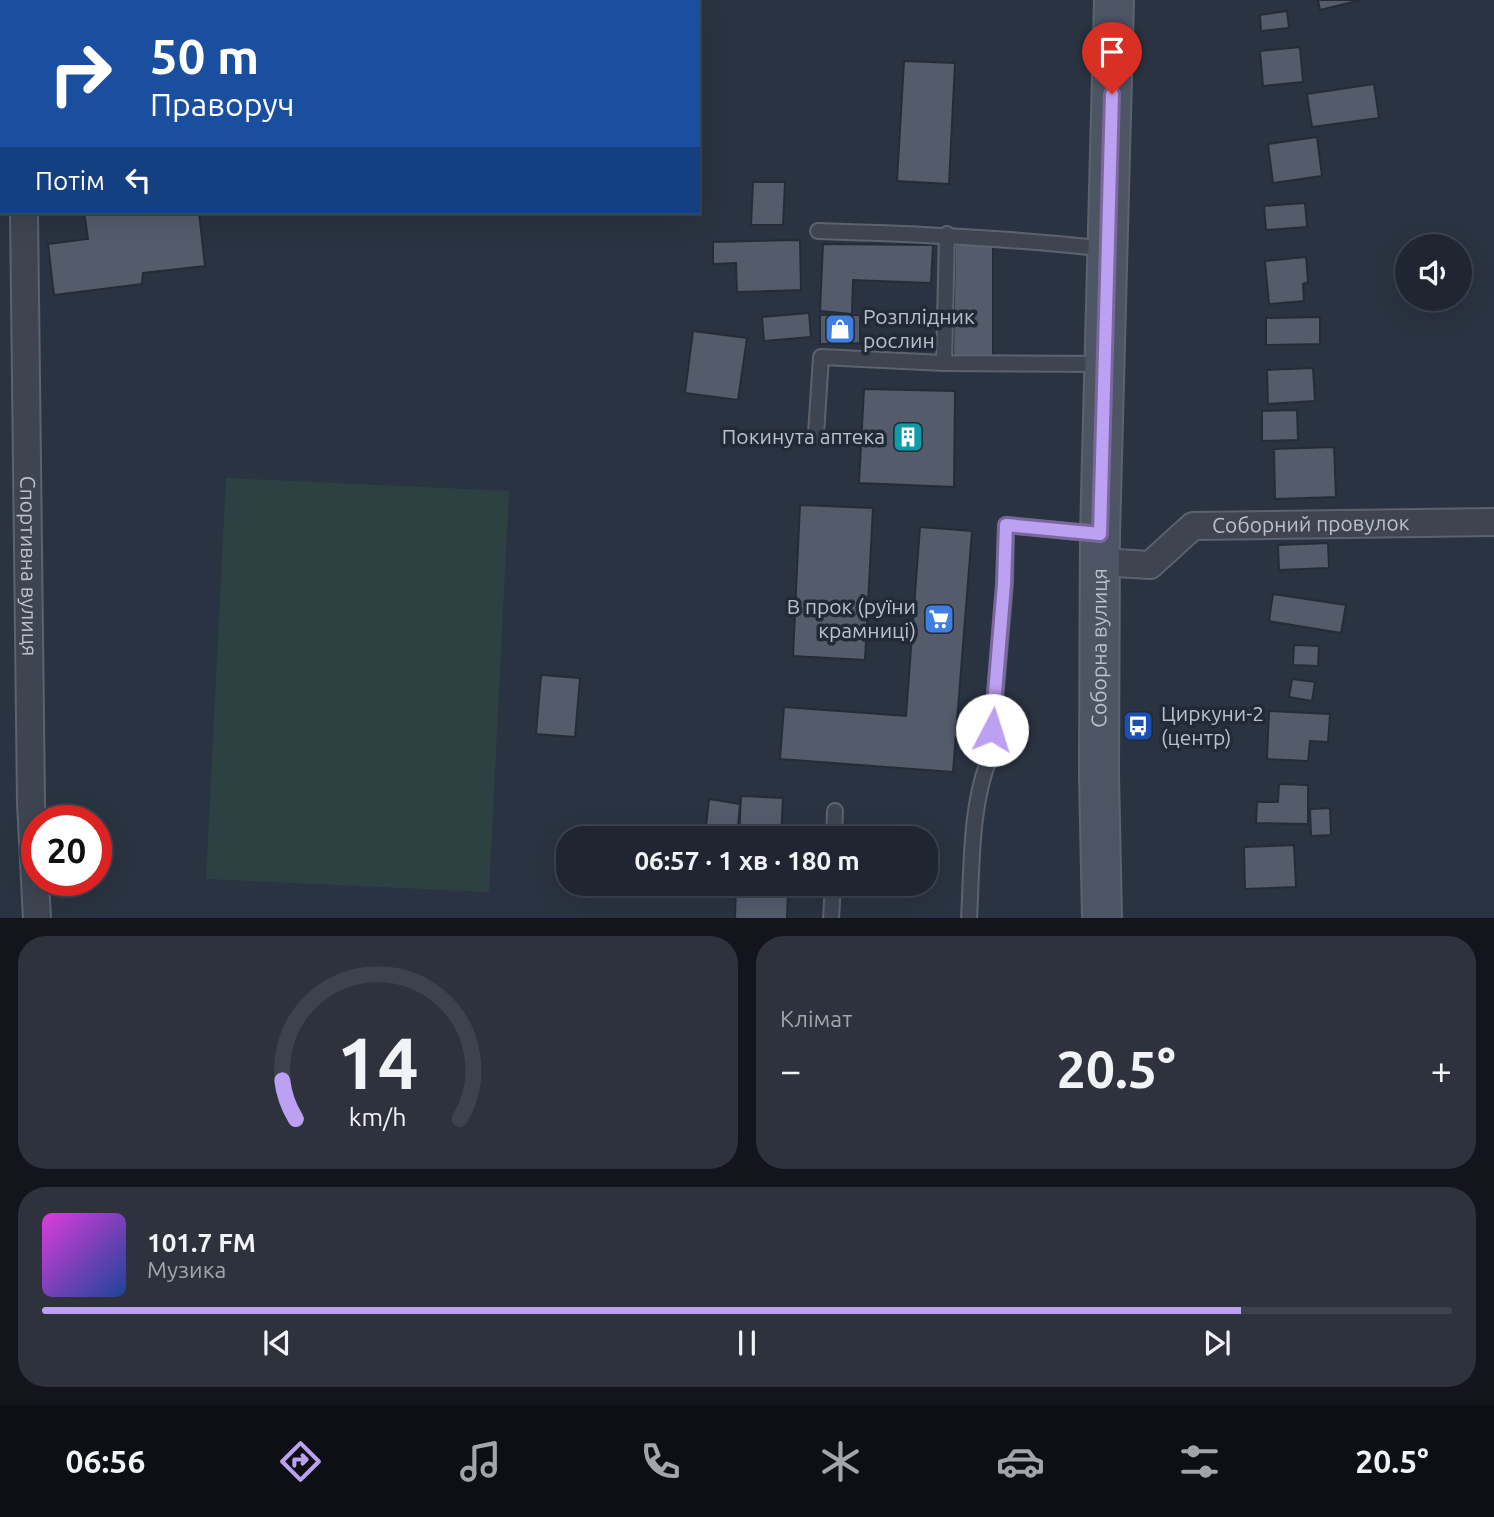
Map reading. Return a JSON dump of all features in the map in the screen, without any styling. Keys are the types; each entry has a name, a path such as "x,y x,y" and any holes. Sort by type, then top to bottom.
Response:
{"street":[{"name":"Соборна вулиця","path":"1102,918 1099,775 1100,548 1114,0"},
{"name":"Спортивна вулиця","path":"24,214 31,803 37,918"},
{"name":"Соборний провулок","path":"1100,548 1150,565 1193,526 1494,522"}],"lane":[{"path":"818,231 947,234 1109,249"},
{"path":"944,363 947,234"},
{"path":"816,434 821,357 944,363 1106,364"},
{"path":"970,918 976,808 982,775 990,757 1004,597 1006,525 1100,548"},
{"path":"834,826 835,811"},
{"path":"831,918 832,896"}],"green space":[{"path":"226,478 509,491 489,892 206,879"}],"building":[{"path":"1318,0 1361,0 1320,10"},
{"path":"1287,11 1289,28 1261,31 1260,15"},
{"path":"1300,47 1303,82 1263,86 1260,51"},
{"path":"904,61 955,63 949,184 897,181"},
{"path":"1374,84 1379,118 1312,127 1307,94"},
{"path":"1317,137 1322,176 1273,183 1268,144"},
{"path":"753,182 785,182 783,225 751,225"},
{"path":"1305,203 1307,227 1266,230 1264,206"},
{"path":"84,214 199,214 205,266 143,273 142,284 54,295 48,244 88,239"},
{"path":"800,240 801,290 737,292 736,263 713,264 713,242"},
{"path":"823,244 933,245 931,283 853,280 852,314 820,311"},
{"path":"955,244 993,246 993,359 953,357"},
{"path":"1306,257 1308,282 1303,284 1304,301 1269,304 1265,261"},
{"path":"809,313 811,337 764,341 762,317"},
{"name":"Розплідник рослин","path":"820,315 860,315 860,343 820,344"},
{"path":"1320,317 1320,344 1266,345 1266,318"},
{"path":"693,331 747,338 738,400 685,393"},
{"path":"1313,368 1315,401 1268,404 1267,370"},
{"name":"Покинута аптека","path":"864,389 955,391 954,487 859,483"},
{"path":"1297,410 1298,440 1262,441 1262,411"},
{"path":"1334,447 1336,497 1275,499 1274,449"},
{"path":"800,505 873,508 865,660 793,656"},
{"name":"В прок (руїни крамниці)","path":"920,527 972,531 953,772 780,759 784,707 906,716"},
{"path":"1328,543 1329,568 1279,570 1278,545"},
{"path":"1273,594 1346,605 1341,633 1269,621"},
{"path":"1294,645 1319,646 1318,666 1293,665"},
{"path":"541,675 580,678 575,737 536,734"},
{"path":"1292,679 1315,682 1312,701 1289,697"},
{"path":"1269,711 1330,714 1328,742 1310,741 1308,761 1267,759"},
{"path":"1279,784 1308,785 1308,824 1256,823 1257,802 1278,802"},
{"path":"741,796 783,798 782,826 740,826"},
{"path":"709,799 740,804 738,826 706,826"},
{"path":"1330,808 1331,835 1311,836 1310,809"},
{"path":"1294,845 1296,887 1245,889 1244,847"},
{"path":"736,896 788,896 787,918 735,918"}],"place":[{"name":"Розплідник рослин","path":"840,329"},
{"name":"Покинута аптека","path":"908,437"},
{"name":"В прок (руїни крамниці)","path":"939,619"},
{"name":"Циркуни-2 (центр)","path":"1138,726"}],"route":[{"path":"992,730 1006,525 1100,534 1112,94"}]}
